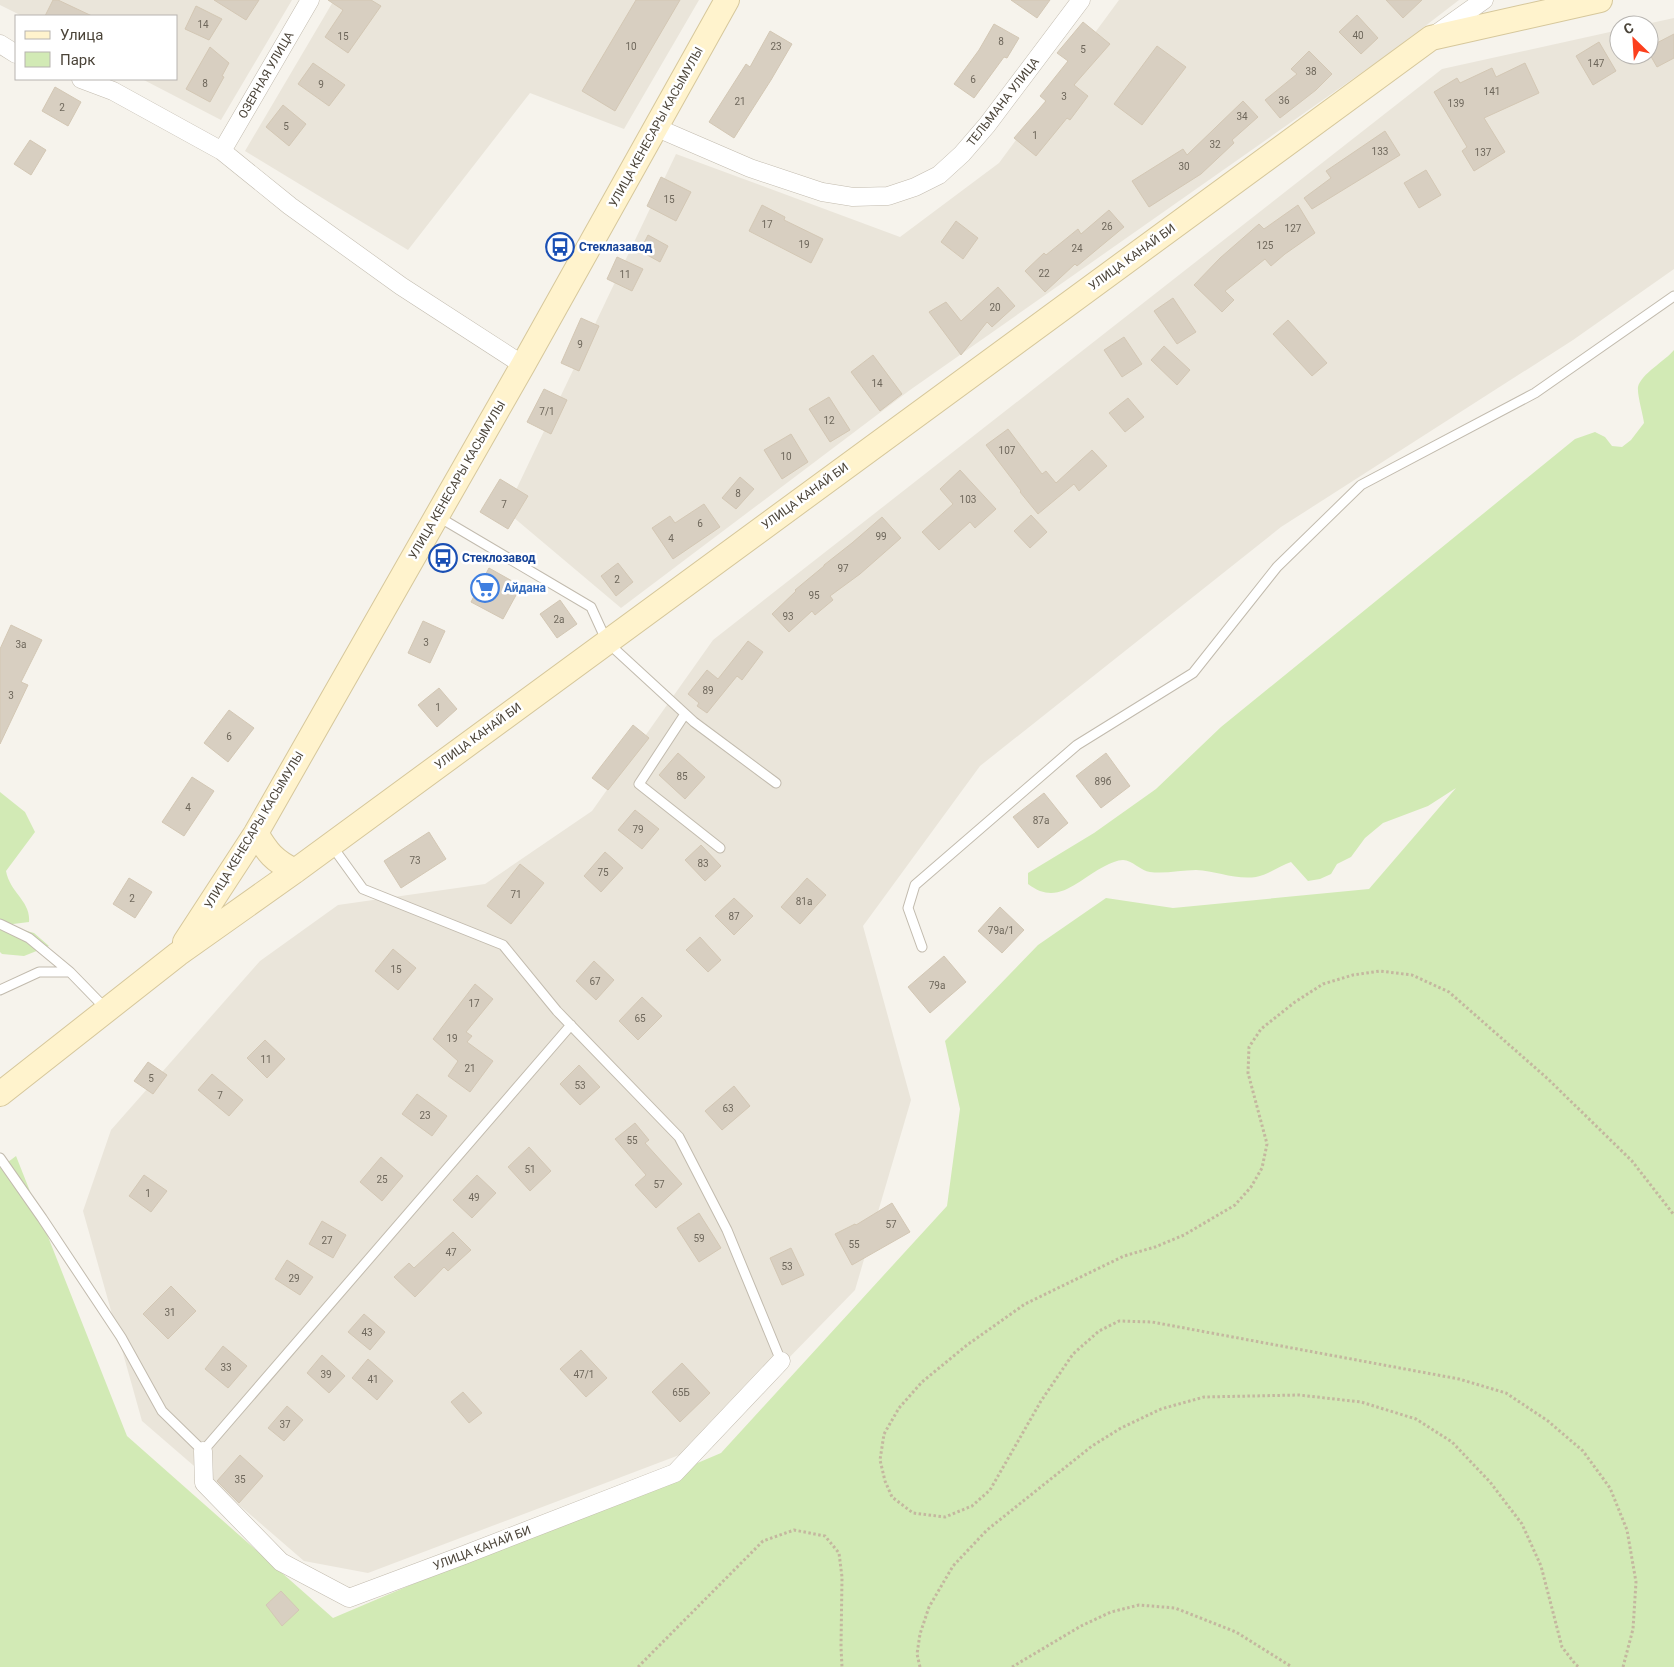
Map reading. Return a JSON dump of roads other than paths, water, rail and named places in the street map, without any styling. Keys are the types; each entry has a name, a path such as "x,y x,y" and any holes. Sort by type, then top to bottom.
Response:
{"main road":[{"name":"УЛИЦА КЕНЕСАРЫ КАСЫМУЛЫ","path":"178,954 256,833 523,366 727,0"},
{"name":"УЛИЦА КАНАЙ БИ","path":"0,1094 178,954 1431,38 1600,0"},
{"path":"256,833 271,856 282,865 294,871"}],"street":[{"name":"ОЗЕРНАЯ УЛИЦА","path":"222,151 310,0"},
{"name":"ТЕЛЬМАНА УЛИЦА","path":"655,127 750,168 822,192 853,197 888,196 915,187 939,175 962,154 987,126 1081,0"},
{"name":"УЛИЦА КАНАЙ БИ","path":"1431,38 1484,0"},
{"path":"0,44 15,53"},
{"path":"85,80 113,91 222,151 290,206 400,286 523,366"},
{"name":"УЛИЦА КАНАЙ БИ","path":"203,1451 204,1484 281,1562 349,1598 464,1556 675,1473 781,1361"}],"lane":[{"path":"922,947 908,908 915,885 1077,745 1193,673 1277,567 1361,485 1535,393 1674,296"},
{"path":"437,516 591,607 607,642 685,714 776,783"},
{"path":"685,714 639,784 720,848"},
{"path":"331,844 363,889 502,946 571,1025 679,1137 727,1230 781,1361"},
{"path":"0,924 29,938 70,972 107,1010"},
{"path":"0,990 39,972 70,972"},
{"path":"0,1158 121,1338 162,1411 203,1451 571,1025"}],"place":[{"name":"Стеклазавод","path":"560,247"},
{"name":"Стеклозавод","path":"443,558"},
{"name":"Айдана","path":"485,588"}]}
